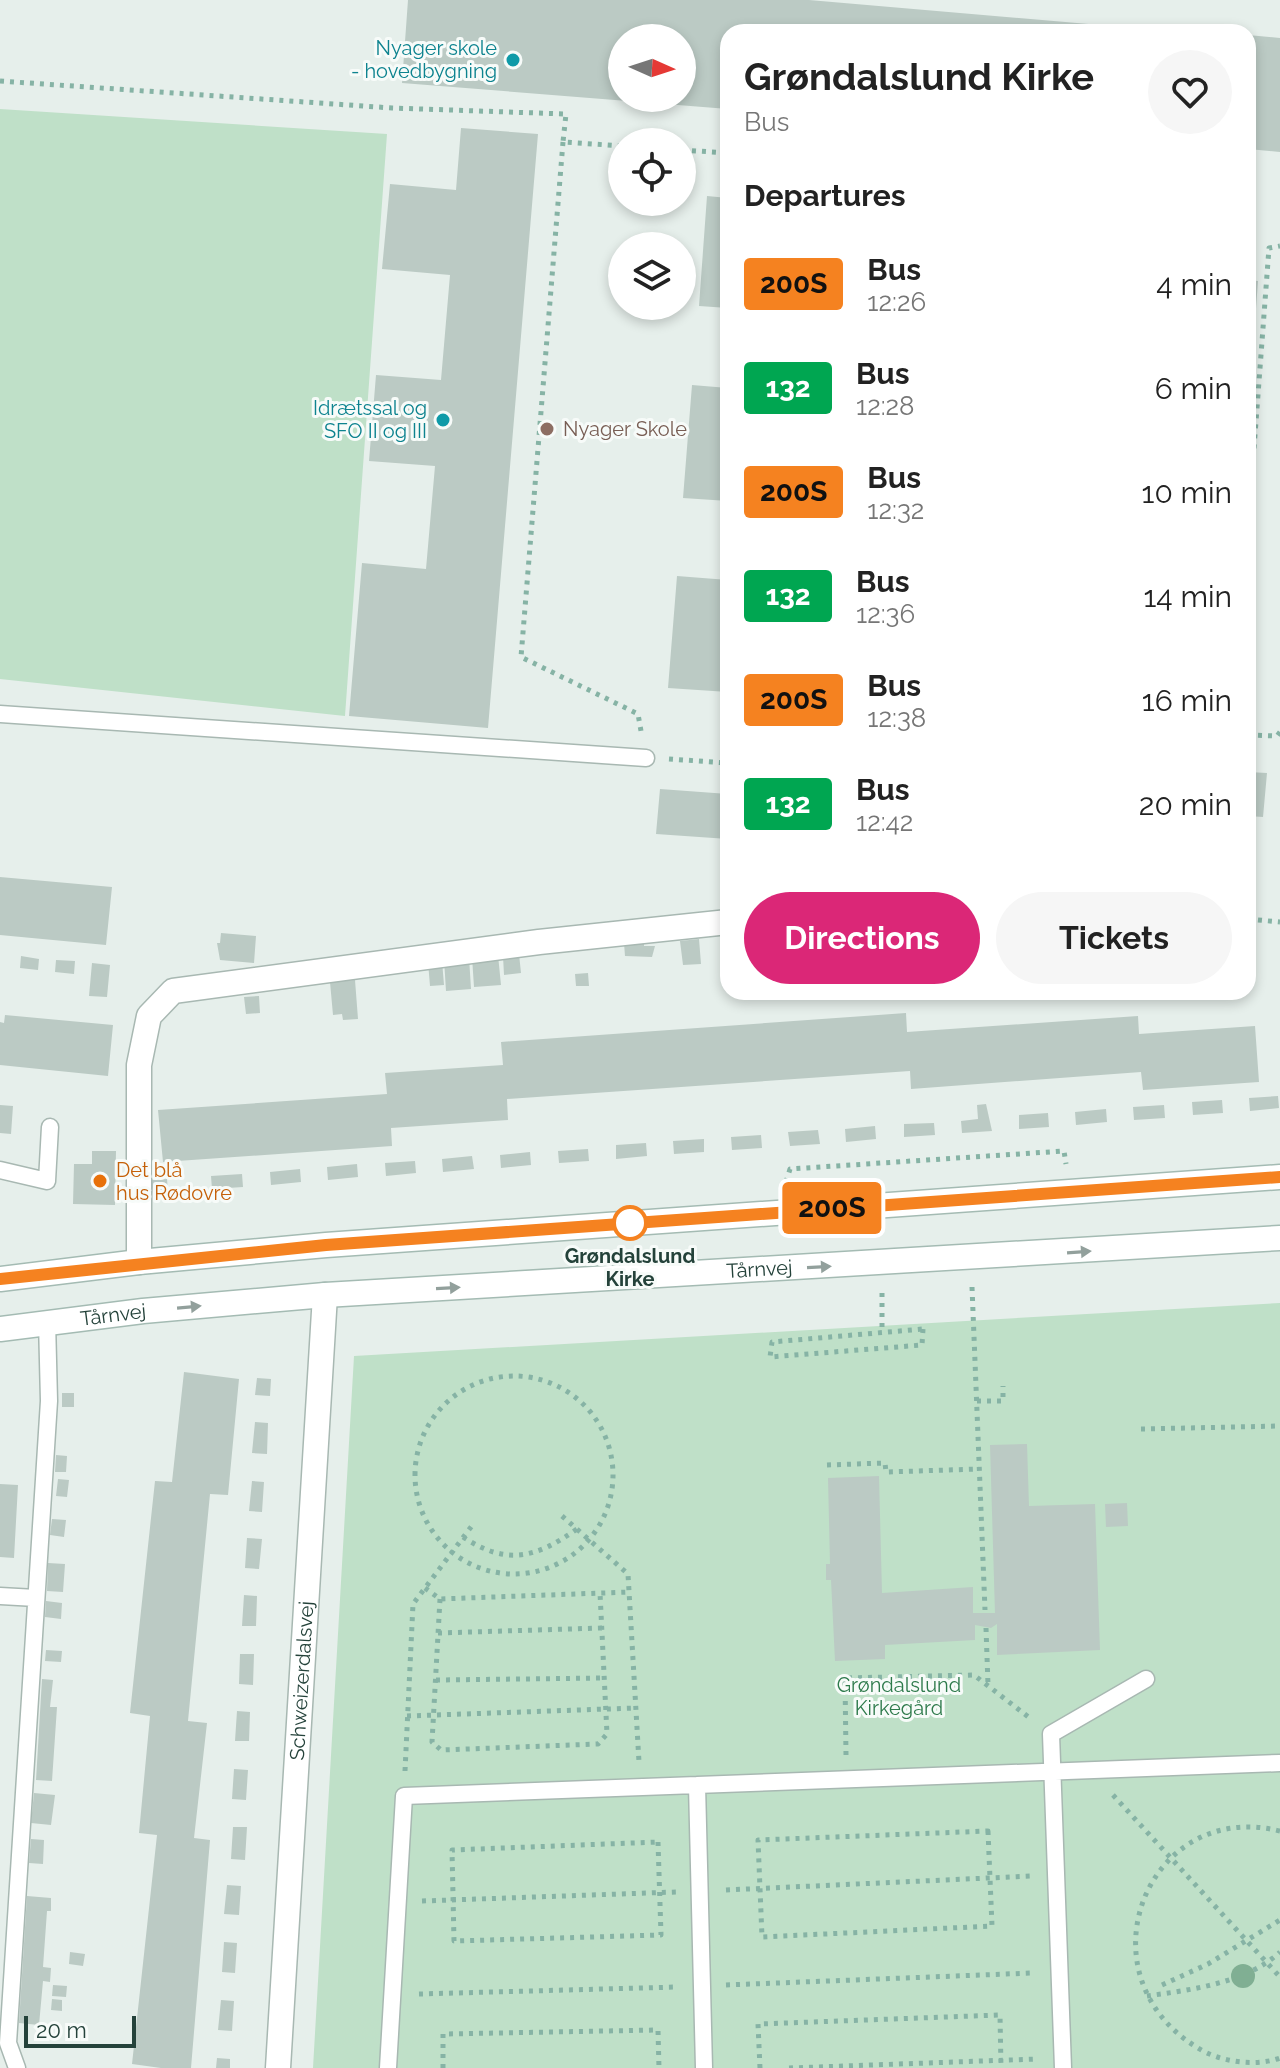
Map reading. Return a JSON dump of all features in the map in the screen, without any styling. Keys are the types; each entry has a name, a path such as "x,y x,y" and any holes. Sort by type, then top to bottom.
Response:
{"street":[{"path":"139,1262 139,1065 149,1016 173,991 539,942 720,923"},
{"path":"0,1279 139,1262 326,1245 1280,1177"},
{"name":"Tårnvej","path":"0,1329 47,1321 325,1295 1280,1238"},
{"name":"Schweizerdalsvej","path":"278,2068 325,1295"}],"lane":[{"path":"0,714 646,758"},
{"path":"0,1170 47,1181 50,1127"},
{"path":"17,2068 8,2043 49,1401 47,1321"},
{"path":"0,1596 36,1598"},
{"path":"1063,2068 1051,1734 1146,1679"},
{"path":"388,2068 404,1796 1280,1763"},
{"path":"697,1785 704,2068"}],"path":[{"path":"0,81 392,108 566,114 521,657 638,714 646,758 720,763"},
{"path":"563,142 608,145"},
{"path":"696,151 720,152"},
{"path":"1256,421 1269,248 1280,246"},
{"path":"1256,735 1277,736 1280,732"},
{"path":"1256,920 1280,922"},
{"path":"790,1169 1064,1151 1069,1193"},
{"path":"971,1258 985,1610"},
{"path":"882,1263 882,1332"},
{"path":"923,1329 922,1345 770,1357 772,1342 882,1332 923,1329"},
{"path":"515,1374 547,1380 576,1395 598,1419 607,1439 614,1481 606,1513 590,1540 564,1562 532,1573 499,1574 467,1563 451,1550 440,1542 422,1514 414,1481 418,1448 432,1417 454,1394 483,1379 515,1374"},
{"path":"977,1401 1003,1401 1003,1386"},
{"path":"1141,1429 1280,1426"},
{"path":"827,1465 885,1463 886,1472 979,1469"},
{"path":"562,1516 628,1574 640,1787"},
{"path":"404,1796 413,1604 474,1523"},
{"path":"463,1537 482,1550 505,1556 522,1555 540,1552 577,1529"},
{"path":"425,1588 440,1599 629,1592"},
{"path":"440,1599 432,1742 441,1750 598,1744 607,1734 600,1593"},
{"path":"438,1633 602,1628"},
{"path":"986,1628 988,1685"},
{"path":"847,1779 845,1678 974,1675 1051,1734"},
{"path":"436,1680 604,1678"},
{"path":"407,1716 636,1708"},
{"path":"1091,1770 1280,1977"},
{"path":"1280,1831 1264,1827 1230,1828 1198,1839 1171,1859 1150,1885 1137,1916 1134,1949 1140,1982 1154,2012 1178,2036 1206,2054 1238,2062 1280,2058"},
{"path":"988,1831 990,1878 992,1926 762,1937 758,1840 988,1831"},
{"path":"658,1842 660,1892 661,1935 454,1941 452,1850 658,1842"},
{"path":"398,1902 1057,1875"},
{"path":"1162,1985 1247,1941 1280,1920"},
{"path":"1147,1996 1201,1987 1268,1964 1280,1952"},
{"path":"393,1995 1033,1973"},
{"path":"760,2068 758,2024 1000,2015 1001,2068"},
{"path":"443,2068 443,2034 658,2030 659,2068"},
{"path":"789,2068 1038,2059"}],"green space":[{"path":"0,109 387,134 345,716 0,679"},
{"name":"Grøndalslund Kirkegård","path":"1280,1303 1280,2068 313,2068 354,1356"}],"building":[{"name":"Nyager skole - hovedbygning","path":"408,0 809,0 1088,24 720,24 720,108 696,106 696,24 608,24 608,99 402,83"},
{"path":"1256,36 1280,38 1280,152 1256,150"},
{"name":"Idrætssal og SFO II og III","path":"461,128 538,134 488,728 349,716 362,563 426,569 435,466 369,461 376,375 441,380 450,275 382,269 390,184 456,190"},
{"path":"707,196 720,197 720,307 699,306"},
{"path":"692,385 720,387 720,500 683,498"},
{"path":"677,576 720,579 720,691 668,688"},
{"path":"1256,772 1267,773 1263,817 1256,817"},
{"path":"660,789 720,793 720,838 656,834"},
{"path":"0,877 112,887 106,945 0,935"},
{"path":"221,933 256,936 254,963 220,960 217,943 220,943"},
{"path":"699,939 701,964 683,965 680,941"},
{"path":"644,942 644,946 655,946 652,957 625,956 624,943"},
{"path":"519,954 521,973 504,975 503,956"},
{"path":"498,955 501,985 474,987 472,957"},
{"path":"21,956 39,959 38,970 20,968"},
{"path":"469,957 471,989 446,991 444,959"},
{"path":"56,960 75,961 74,974 55,972"},
{"path":"442,961 444,985 430,986 428,962"},
{"path":"92,963 110,965 107,997 89,996"},
{"path":"588,973 589,986 576,986 575,974"},
{"path":"355,980 358,1019 343,1020 342,1014 333,1015 330,982"},
{"path":"259,996 260,1013 246,1014 244,997"},
{"path":"906,1013 907,1032 1138,1016 1139,1034 1255,1026 1259,1082 1143,1090 1141,1072 911,1089 910,1071 507,1099 508,1120 391,1128 392,1146 163,1162 158,1110 387,1094 385,1073 503,1065 501,1042"},
{"path":"5,1015 113,1025 108,1076 0,1065 0,1022 4,1023"},
{"path":"1278,1096 1279,1108 1250,1111 1249,1098"},
{"path":"1222,1100 1223,1113 1193,1115 1192,1102"},
{"path":"986,1104 992,1131 962,1133 961,1121 978,1119 977,1105"},
{"path":"0,1105 13,1106 11,1134 0,1133"},
{"path":"1164,1105 1165,1118 1134,1120 1133,1107"},
{"path":"1106,1109 1107,1122 1076,1125 1075,1112"},
{"path":"1048,1113 1049,1127 1019,1129 1019,1115"},
{"path":"934,1123 935,1135 904,1137 904,1124"},
{"path":"875,1126 876,1139 846,1142 845,1129"},
{"path":"818,1130 820,1144 790,1146 788,1132"},
{"path":"761,1135 762,1148 732,1150 731,1137"},
{"path":"704,1139 704,1152 674,1154 673,1141"},
{"path":"646,1143 647,1156 616,1159 616,1145"},
{"path":"588,1149 589,1161 559,1163 558,1151"},
{"path":"92,1151 116,1151 115,1205 73,1204 74,1164 92,1164"},
{"path":"530,1152 531,1165 501,1168 500,1155"},
{"path":"472,1156 474,1169 443,1172 442,1159"},
{"path":"415,1161 416,1173 386,1176 385,1163"},
{"path":"357,1164 358,1177 328,1180 327,1167"},
{"path":"300,1169 301,1182 271,1185 270,1172"},
{"path":"242,1174 243,1187 212,1189 211,1176"},
{"path":"167,1179 168,1192 153,1194 151,1180"},
{"path":"184,1372 239,1379 228,1495 210,1494 188,1721 207,1723 194,1838 210,1840 191,2068 161,2068 132,2064 157,1835 139,1833 150,1716 130,1713 155,1481 172,1482"},
{"path":"257,1378 271,1379 270,1396 255,1395"},
{"path":"62,1393 74,1393 74,1407 62,1407"},
{"path":"255,1422 268,1423 267,1454 252,1453"},
{"path":"1027,1444 1029,1506 1095,1504 1100,1650 997,1655 997,1624 991,1628 975,1625 975,1640 885,1645 885,1659 835,1661 831,1580 826,1580 826,1564 830,1564 828,1478 879,1476 882,1593 973,1587 973,1613 995,1613 990,1445"},
{"path":"56,1455 67,1456 66,1472 55,1472"},
{"path":"58,1479 69,1480 67,1497 56,1496"},
{"path":"252,1481 264,1482 262,1512 249,1511"},
{"path":"0,1484 18,1485 14,1558 0,1557"},
{"path":"1127,1503 1128,1526 1106,1527 1105,1504"},
{"path":"52,1519 66,1520 64,1537 50,1535"},
{"path":"247,1538 262,1539 259,1569 245,1568"},
{"path":"48,1563 65,1564 63,1592 47,1591"},
{"path":"244,1595 257,1596 256,1626 242,1626"},
{"path":"46,1601 62,1603 61,1619 45,1617"},
{"path":"46,1650 62,1651 61,1662 45,1661"},
{"path":"240,1654 254,1654 253,1685 239,1684"},
{"path":"42,1679 53,1680 50,1707 57,1707 52,1781 36,1780"},
{"path":"237,1711 250,1712 249,1741 235,1741"},
{"path":"234,1769 248,1770 246,1800 232,1799"},
{"path":"34,1793 55,1795 51,1825 31,1823"},
{"path":"233,1827 247,1827 245,1860 231,1859"},
{"path":"31,1839 44,1840 43,1864 29,1863"},
{"path":"227,1885 241,1886 239,1915 224,1914"},
{"path":"27,1896 51,1898 51,1911 47,1911 43,1967 51,1968 50,1982 43,1981 39,2025 19,2023"},
{"path":"224,1942 237,1943 235,1973 222,1972"},
{"path":"70,1952 85,1954 83,1966 69,1964"},
{"path":"53,1985 67,1986 66,1997 52,1996"},
{"path":"52,1999 62,2000 62,2011 51,2010"},
{"path":"221,2000 234,2001 232,2031 218,2030"},
{"path":"217,2058 230,2059 230,2068 216,2068"}],"bus line":[{"name":"200S","path":"0,1279 139,1262 326,1245 1280,1177"}],"place":[{"name":"Nyager skole - hovedbygning","path":"513,60"},
{"name":"Idrætssal og SFO II og III","path":"443,420"},
{"name":"Nyager Skole","path":"547,429"},
{"name":"Det blå hus Rødovre","path":"100,1181"},
{"name":"Grøndalslund Kirke","path":"630,1223"}]}
